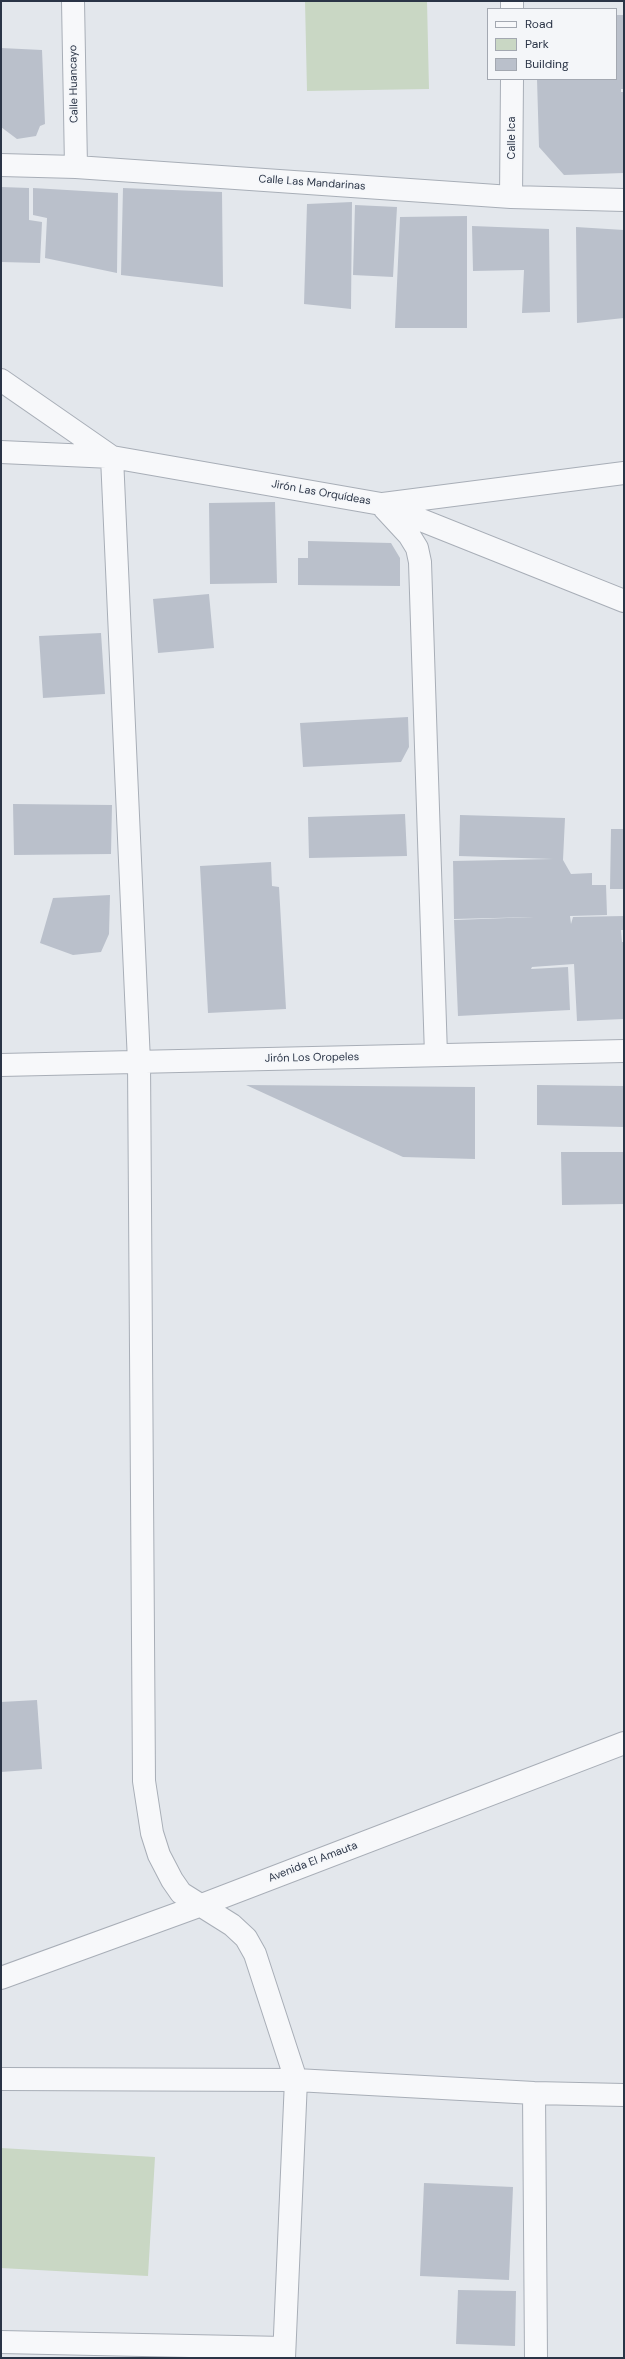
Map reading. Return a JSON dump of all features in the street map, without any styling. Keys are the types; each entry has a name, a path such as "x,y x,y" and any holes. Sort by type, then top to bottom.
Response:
{"street":[{"name":"Calle Huancayo","path":"73,1 76,167"},
{"name":"Calle Ica","path":"511,197 512,80"},
{"name":"Calle Las Mandarinas","path":"1,166 76,167 511,197 624,200"},
{"path":"1,380 112,457 139,1062 144,1781 152,1833 159,1855 172,1880 181,1893 232,1925 246,1938 255,1954 296,2080 284,2353 1,2342"},
{"name":"Jirón Las Orquídeas","path":"1,452 112,457 381,504 624,601"},
{"path":"381,504 624,473"},
{"path":"381,504 409,535 417,548 420,562 436,1055"},
{"name":"Jirón Los Oropeles","path":"1,1065 624,1052"},
{"name":"Avenida El Amauta","path":"1,1978 200,1906 624,1743"},
{"path":"1,2080 296,2080 534,2093 624,2095"},
{"path":"534,2093 536,2358"}],"green space":[{"path":"305,1 427,1 429,89 307,91"},
{"path":"1,2148 155,2157 148,2276 1,2268"}],"building":[{"path":"617,15 624,15 624,89 621,89 621,92 624,92 624,173 564,175 539,147 537,80 617,80"},
{"path":"1,48 42,50 45,124 40,126 36,136 17,139 1,127"},
{"path":"1,187 29,188 29,220 42,222 40,263 1,262"},
{"path":"33,188 118,193 117,273 45,258 47,218 33,215"},
{"path":"123,188 222,192 223,287 121,275"},
{"path":"352,202 351,309 304,304 307,204"},
{"path":"355,205 397,207 393,277 353,275"},
{"path":"467,216 467,328 395,328 400,217"},
{"path":"472,226 549,229 550,312 522,313 524,270 473,271"},
{"path":"576,227 624,230 624,318 577,323"},
{"path":"275,502 277,583 210,584 209,503"},
{"path":"308,541 391,543 400,558 400,586 298,585 298,558 308,558"},
{"path":"209,594 214,648 158,653 153,599"},
{"path":"101,633 105,694 43,698 39,636"},
{"path":"408,717 409,747 401,762 303,767 300,723"},
{"path":"13,804 112,805 111,854 14,855"},
{"path":"405,814 407,856 309,858 308,817"},
{"path":"460,815 565,818 563,860 571,874 592,873 592,885 606,885 607,915 570,916 571,924 573,917 624,916 624,930 621,930 622,942 624,942 624,1019 577,1021 574,964 532,967 531,969 568,967 570,1010 458,1016 454,920 534,917 454,919 453,861 553,859 459,856"},
{"path":"611,829 624,829 624,889 610,889"},
{"path":"271,862 272,886 279,887 286,1009 208,1013 200,866"},
{"path":"110,895 109,934 101,952 73,955 40,943 53,898"},
{"path":"246,1085 475,1087 475,1159 403,1157"},
{"path":"537,1085 624,1086 624,1127 537,1125"},
{"path":"561,1152 624,1152 624,1204 562,1205"},
{"path":"37,1700 42,1769 1,1772 1,1702"},
{"path":"424,2183 513,2187 509,2280 420,2276"},
{"path":"458,2290 516,2291 515,2346 456,2344"}]}
